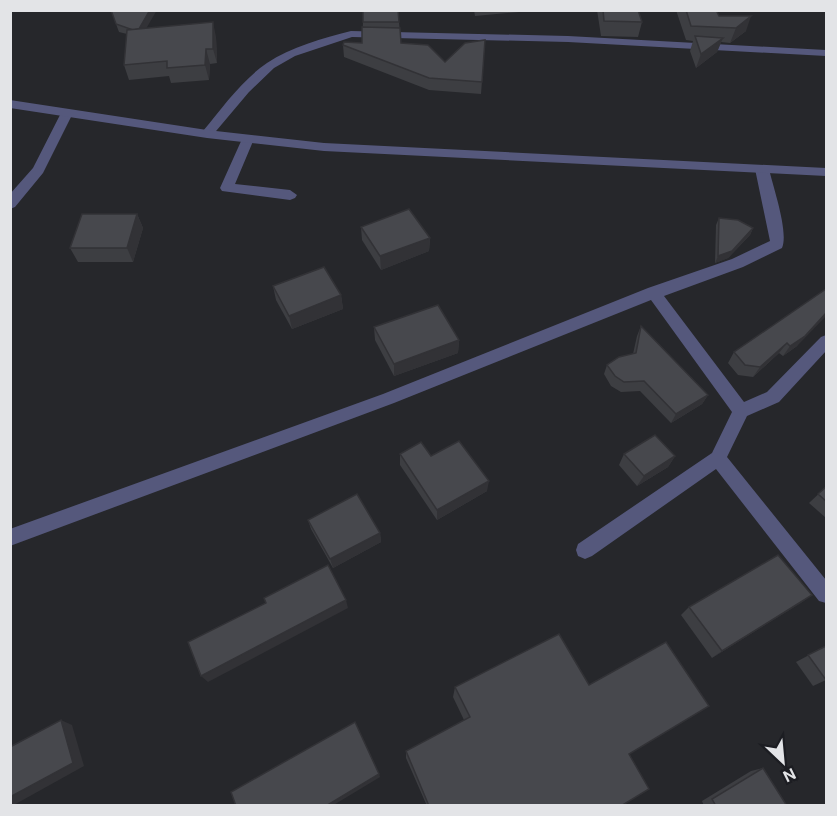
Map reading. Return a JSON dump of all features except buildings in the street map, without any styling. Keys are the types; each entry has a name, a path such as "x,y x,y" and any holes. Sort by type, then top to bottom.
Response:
{"street":[{"path":"207,134 245,89 270,66 306,48 351,34 568,39 826,53"},
{"path":"10,104 248,140 397,151 826,172"},
{"path":"10,204 38,170 67,113"},
{"path":"248,140 227,188 290,195"},
{"path":"10,538 515,351 653,292 694,280 763,252 777,244 776,229 762,169"},
{"path":"653,292 741,411"},
{"path":"585,550 718,458 741,411 773,397 826,341"},
{"path":"718,458 826,594"}]}
